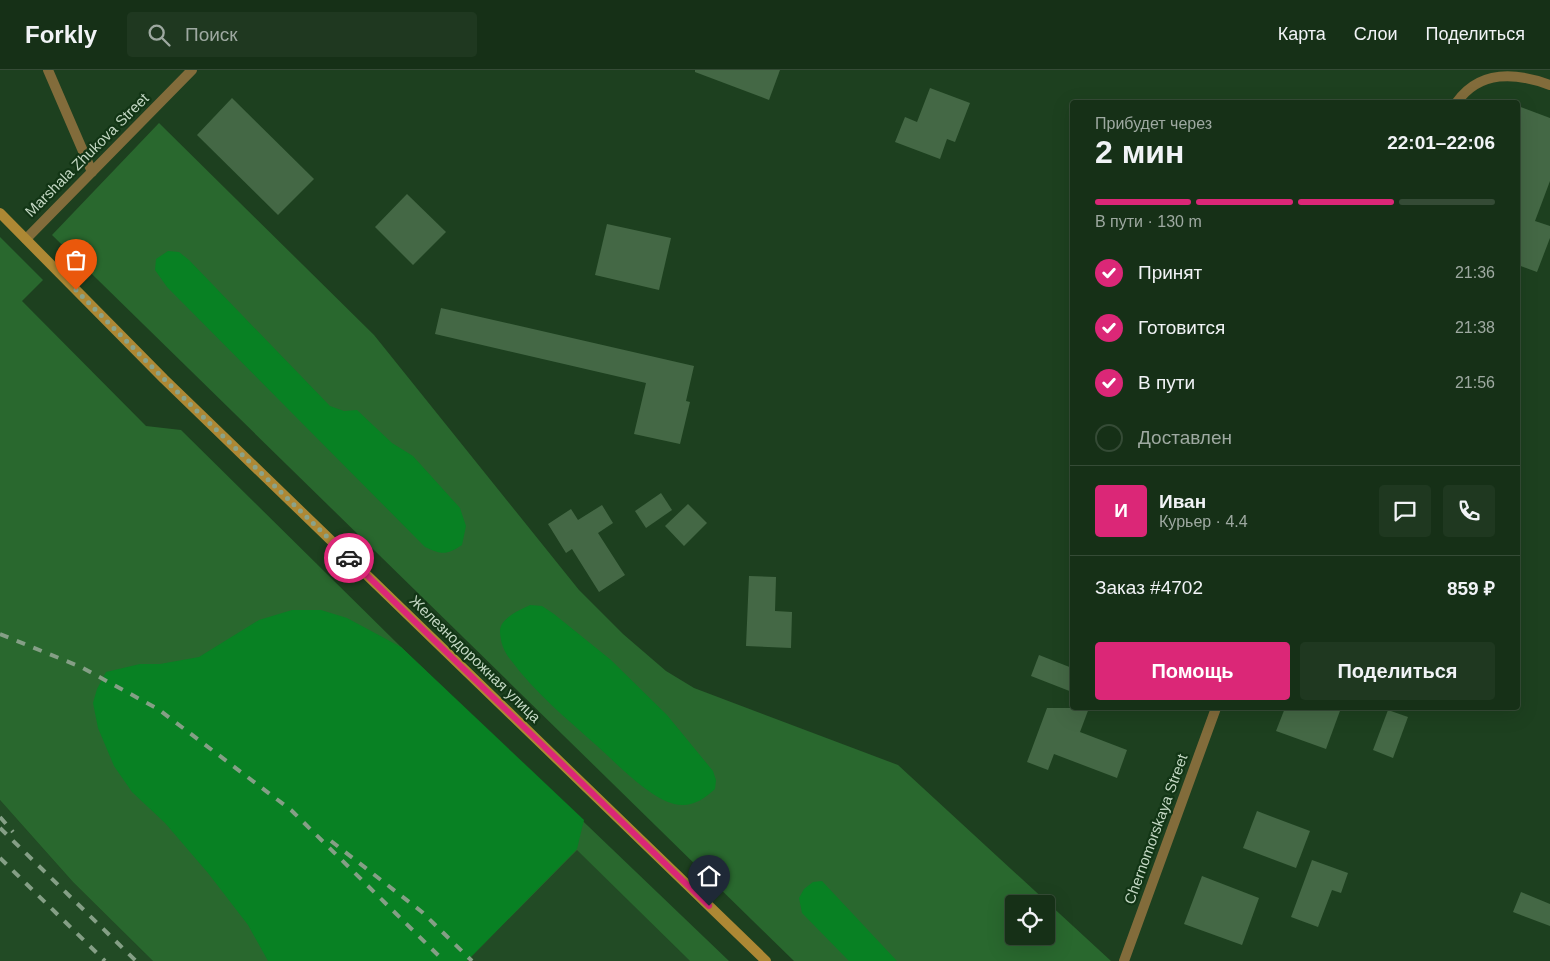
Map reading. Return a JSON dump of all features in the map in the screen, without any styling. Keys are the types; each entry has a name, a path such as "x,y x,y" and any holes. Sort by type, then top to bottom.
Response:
{"main road":[{"name":"Железнодорожная улица","path":"0,213 171,386 766,961"}],"street":[{"path":"48,70 92,172"},
{"name":"Marshala Zhukova Street","path":"26,239 192,70"},
{"path":"1459,100 1466,90 1481,80 1502,76 1532,78 1550,85"},
{"name":"Chernomorskaya Street","path":"1124,961 1215,710"}],"shaded area":[{"path":"159,123 374,335 579,590 623,634 666,671 694,688 898,765 1039,895 1005,895 1005,945 1055,945 1055,909 1111,961 794,961 52,235"},
{"path":"0,237 43,280 22,301 146,426 181,430 401,647 729,961 690,961 577,850 467,961 153,961 73,882 0,800"},
{"path":"0,800 73,882 153,961 0,961"},
{"path":"577,849 690,961 467,961"}],"green space":[{"path":"168,251 179,252 189,260 330,406 344,411 357,410 392,443 413,456 460,508 466,526 462,545 444,553 425,547 167,287 155,270 156,259"},
{"path":"530,605 542,606 554,614 611,660 667,715 713,771 716,780 715,789 706,797 691,804 680,805 664,800 633,779 540,694 508,656 500,635 501,626 507,618"},
{"path":"292,610 321,610 347,618 401,647 584,820 577,849 467,961 268,961 248,925 208,873 165,823 132,792 114,766 98,728 93,703 97,689 106,672 140,664 160,664 199,657 259,620"},
{"path":"822,881 897,961 849,961 802,913 799,898 804,889 813,882"}],"building":[{"path":"695,70 780,70 769,100 695,72"},
{"path":"930,88 970,103 955,142 947,139 940,159 895,142 905,117 917,122"},
{"path":"232,98 314,179 278,215 197,135"},
{"path":"1520,107 1550,118 1550,181 1535,221 1550,226 1550,238 1537,272 1520,266"},
{"path":"407,194 446,232 413,265 375,227"},
{"path":"607,224 671,238 659,290 595,275"},
{"path":"441,308 694,366 686,401 690,402 680,444 634,434 646,383 435,334"},
{"path":"661,493 672,510 646,528 635,511"},
{"path":"688,504 707,523 684,546 665,526"},
{"path":"602,505 613,523 598,533 625,575 599,592 572,549 566,553 548,524 571,509 578,520"},
{"path":"749,576 776,577 775,611 792,612 791,648 746,646"},
{"path":"1039,655 1070,667 1070,691 1031,676"},
{"path":"1047,708 1088,710 1080,732 1127,750 1117,778 1054,754 1048,770 1027,762"},
{"path":"1284,710 1340,710 1326,749 1276,731"},
{"path":"1388,710 1408,717 1393,758 1373,750"},
{"path":"1257,811 1310,831 1296,868 1243,848"},
{"path":"1312,860 1348,873 1341,893 1332,890 1318,927 1291,917"},
{"path":"1202,876 1259,898 1242,945 1184,924"},
{"path":"1521,892 1550,904 1550,926 1513,912"}],"railway":[{"path":"0,634 81,667 158,709 291,810 444,961"},
{"path":"0,817 13,832"},
{"path":"0,828 136,961"},
{"path":"331,841 422,912 472,961"},
{"path":"0,858 105,961"}],"way so far":[{"path":"76,290 164,379 349,558"}],"route":[{"path":"349,558 709,906"}]}
